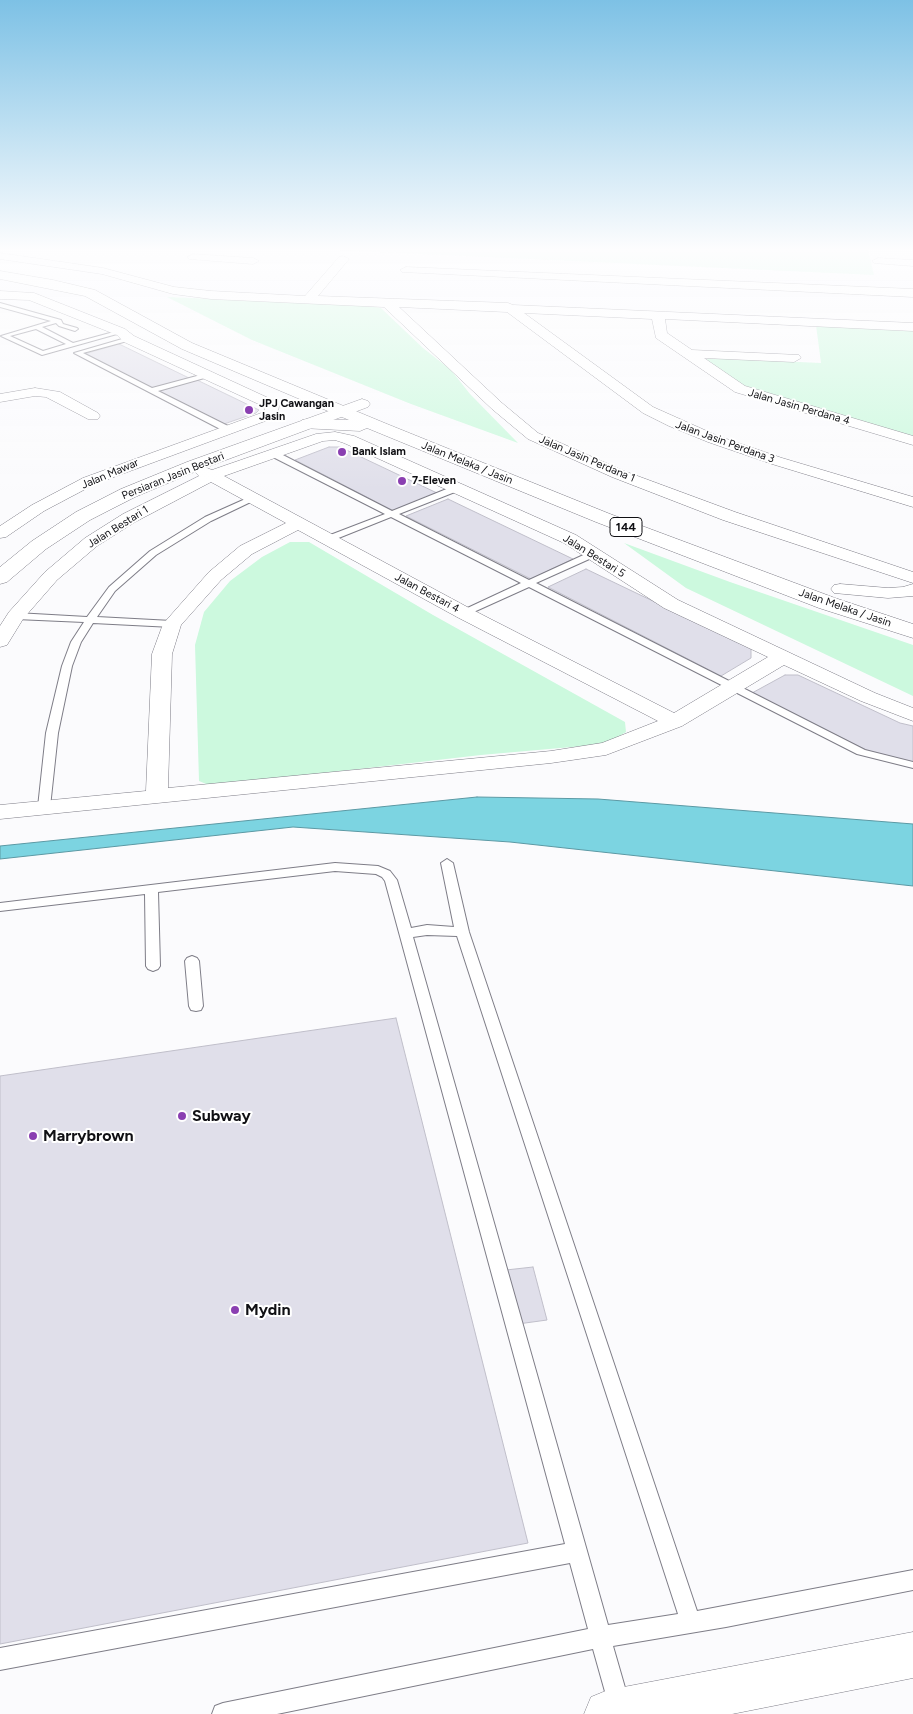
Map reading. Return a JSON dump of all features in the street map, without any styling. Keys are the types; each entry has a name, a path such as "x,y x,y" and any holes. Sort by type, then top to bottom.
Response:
{"main road":[{"name":"Jalan Melaka / Jasin","path":"161,330 187,346 288,389 345,403 629,513 913,614"},
{"path":"188,330 277,368"},
{"path":"288,389 298,399 303,421 381,428"},
{"name":"Jalan Melaka / Jasin","path":"345,403 381,428 603,518 800,593 913,631"},
{"name":"Persiaran Jasin Bestari","path":"0,556 47,522 99,494 303,421 345,403"},
{"name":"Persiaran Jasin Bestari","path":"0,578 39,545 83,516 187,463"},
{"path":"615,1713 913,1654"}],"street":[{"path":"112,330 206,375"},
{"path":"125,336 140,330"},
{"name":"Jalan Jasin Perdana 1","path":"421,330 498,406 533,436 618,474 729,516 913,578"},
{"name":"Jalan Jasin Perdana 3","path":"539,330 648,410 674,423 776,461 913,502"},
{"name":"Jalan Jasin Perdana 4","path":"660,330 661,335 748,393 913,441"},
{"path":"690,354 794,358"},
{"name":"Jalan Mawar","path":"0,533 38,508 89,481 271,414 272,405 206,375"},
{"path":"0,398 35,392 46,393 55,395 93,416"},
{"name":"Jalan Bestari 5","path":"210,476 321,437 335,436 349,439 570,539 671,604 868,697 913,715"},
{"name":"Jalan Bestari 4","path":"187,463 255,498 464,613 675,722"},
{"name":"Jalan Bestari 1","path":"0,641 16,616 51,576 91,542 129,518 210,476"},
{"path":"157,796 162,654 172,624 215,576 246,550 299,523"},
{"path":"840,589 888,593 906,592 913,589"},
{"path":"0,812 551,757 606,749 675,722 784,656"}],"lane":[{"path":"26,330 4,336 42,353 96,339 125,336"},
{"path":"39,330 57,336 57,338 73,345"},
{"path":"59,330 86,342"},
{"path":"77,330 96,339"},
{"path":"125,336 77,353 227,429"},
{"path":"151,391 206,375"},
{"path":"274,454 861,752 913,766"},
{"path":"328,539 457,488"},
{"path":"44,807 52,733 67,666 76,642 90,620 112,589 154,553 208,519 255,498"},
{"path":"464,613 593,554"},
{"path":"16,616 172,624"},
{"path":"447,863 462,932 691,1623"},
{"path":"0,907 335,866 378,870 386,874 391,880 601,1637 615,1713"},
{"path":"151,888 153,966"},
{"path":"406,933 428,930 462,932"},
{"path":"192,961 196,1006"},
{"path":"0,1659 577,1552"},
{"path":"223,1714 601,1637 691,1623 913,1580"}],"green space":[{"path":"232,330 404,330 451,370 470,394 518,443 411,404 252,340"},
{"path":"817,330 913,330 913,438 746,388 704,361 709,358 821,363"},
{"path":"290,542 309,542 433,615 625,722 626,732 606,744 481,755 211,786 199,781 195,645 204,612 230,581 262,557"},
{"path":"624,543 913,645 913,696 686,588"}],"water":[{"path":"477,797 598,799 913,824 913,886 510,842 293,827 0,859 0,846"}],"building":[{"path":"119,344 189,378 153,389 84,354"},
{"path":"197,380 259,410 256,413 224,424 159,391"},
{"path":"329,447 340,447 437,493 394,511 295,460"},
{"path":"448,499 573,559 531,579 406,516"},
{"path":"586,569 751,648 751,658 721,676 548,587"},
{"path":"785,675 798,675 900,723 913,726 913,764 876,755 752,693"},
{"name":"Mydin","path":"396,1018 528,1543 0,1644 0,1076"},
{"path":"533,1267 547,1320 518,1324 506,1270"}],"place":[{"name":"JPJ Cawangan Jasin","path":"249,410"},
{"name":"Bank Islam","path":"342,452"},
{"name":"7-Eleven","path":"402,481"},
{"name":"Subway","path":"182,1116"},
{"name":"Marrybrown","path":"33,1136"},
{"name":"Mydin","path":"235,1310"}]}
